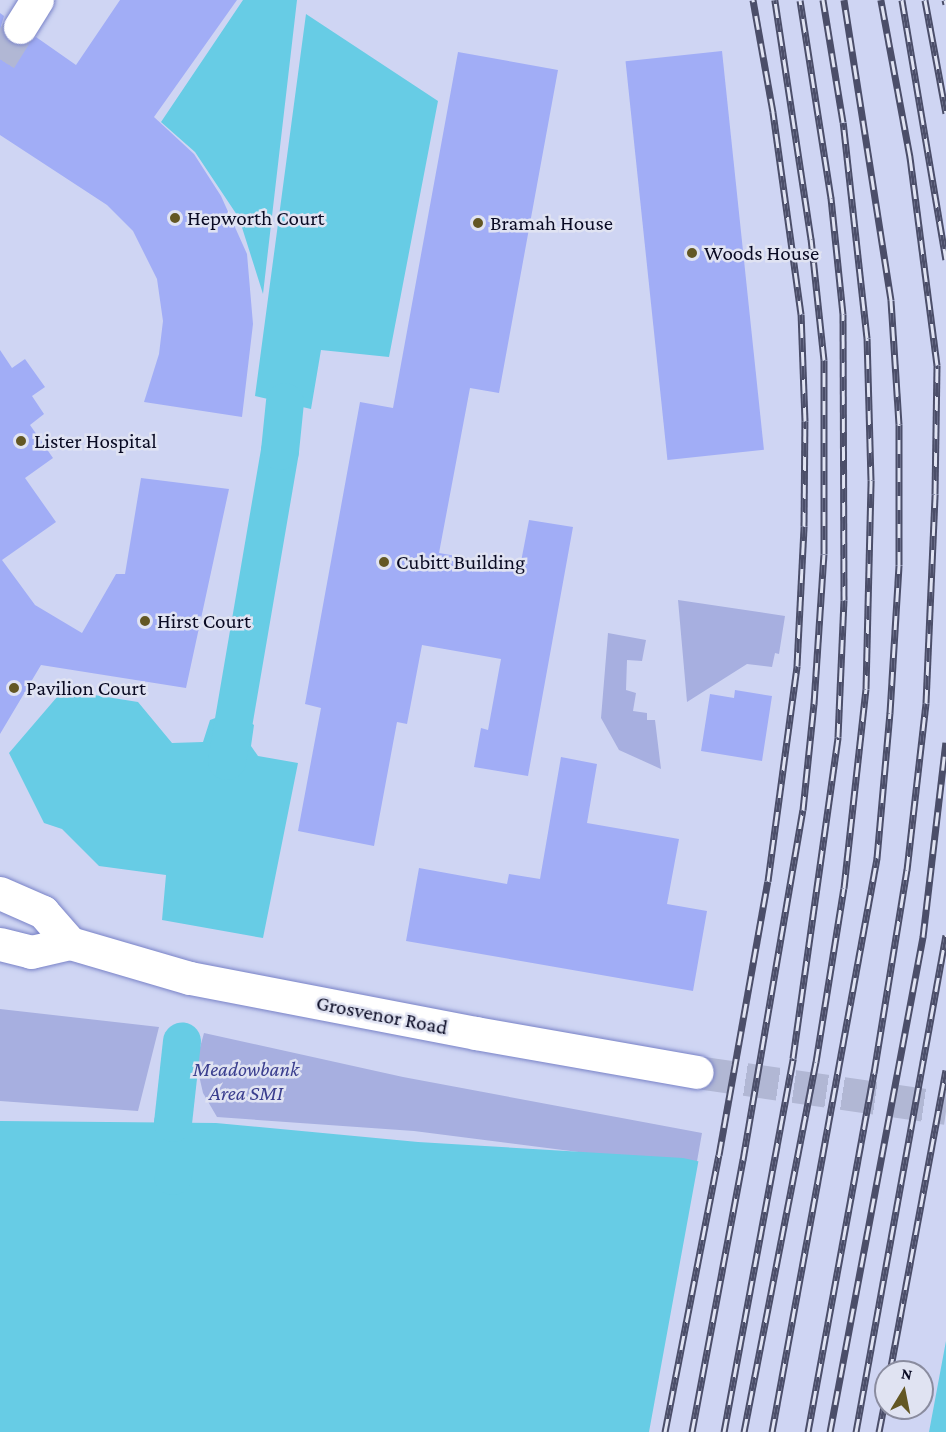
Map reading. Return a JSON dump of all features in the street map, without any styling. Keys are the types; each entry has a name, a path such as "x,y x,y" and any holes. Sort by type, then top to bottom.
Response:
{"highway":[{"path":"0,893 43,912 70,944"},
{"name":"Grosvenor Road","path":"0,944 31,952 70,944 190,978 476,1033 697,1072"}],"green space":[{"path":"678,600 785,616 779,654 775,653 772,667 747,664 687,702"},
{"path":"608,633 646,640 642,661 627,660 626,690 636,693 633,711 647,713 647,720 655,720 661,769 619,750 601,718"},
{"name":"Meadowbank Area SMI","path":"0,1009 159,1027 138,1111 0,1101"},
{"name":"Meadowbank Area SMI","path":"204,1033 403,1077 702,1133 696,1167 414,1131 217,1117 203,1093 196,1062"}],"shaded area":[{"path":"243,0 297,0 263,294 239,218 195,152 161,122"},
{"path":"306,14 438,101 389,357 321,350 311,409 255,396"},
{"path":"63,690 138,702 172,743 203,742 210,720 234,711 254,725 251,746 258,756 298,763 263,938 162,920 166,875 99,866 62,829 44,823 9,753"},
{"path":"0,1121 216,1123 418,1142 683,1158 946,1215 946,1432 0,1432"}],"pier":[{"path":"699,1158 946,1212 946,1341 934,1405 934,1360 874,1360 874,1420 931,1420 929,1432 649,1432"}],"building":[{"name":"Hepworth Court","path":"120,0 237,0 154,117 194,154 221,196 247,254 253,324 242,417 144,402 159,354 163,321 157,279 133,231 107,205 0,135 0,13 4,16 1,26 3,35 10,42 20,46 28,44 36,37 76,65"},
{"name":"Woods House","path":"722,51 764,450 667,460 626,61"},
{"path":"458,52 558,70 499,393 470,388 439,553 520,567 529,520 573,527 528,776 474,767 481,728 488,730 501,659 422,645 407,724 397,722 374,846 298,831 321,708 305,704 360,402 393,408"},
{"path":"0,350 12,368 25,359 45,387 32,396 44,414 30,425 53,458 25,478 56,522 2,560 35,605 82,633 116,574 125,574 141,478 229,489 186,688 41,665 0,734"},
{"path":"735,690 772,696 762,761 701,751 710,694 734,698"},
{"path":"561,757 597,764 587,823 679,839 667,904 707,911 693,991 406,941 419,868 507,884 509,874 540,879"}],"waterway":[{"path":"227,761 280,451 285,402"},
{"path":"173,1176 173,1123 182,1041"}],"tunnel":[{"path":"0,59 20,27"},
{"path":"697,1072 946,1108"}],"railway":[{"path":"665,1432 719,1155 768,881 797,666 804,526 805,421 801,314 773,112 753,0"},
{"path":"692,1432 743,1160 803,810 814,704 824,554 824,360 811,239 775,0"},
{"path":"724,1432 793,1058 838,737 844,600 843,314 831,198 800,0"},
{"path":"744,1432 816,1062 844,888 866,689 871,480 867,338 843,122 823,0"},
{"path":"772,1432 877,858 890,713 899,565 899,424 891,300 844,0"},
{"path":"808,1432 874,1073 907,870 926,703 935,494 937,365 910,157 881,0"},
{"path":"902,0 946,259"},
{"path":"925,0 946,113"},
{"path":"945,0 946,4"},
{"path":"830,1432 923,937 946,742"},
{"path":"856,1432 946,935"},
{"path":"892,1360 946,1070"},
{"path":"879,1432 881,1420"}],"place":[{"name":"Hepworth Court","path":"175,218"},
{"name":"Bramah House","path":"478,223"},
{"name":"Woods House","path":"692,253"},
{"name":"Lister Hospital","path":"21,441"},
{"name":"Cubitt Building","path":"384,562"},
{"name":"Hirst Court","path":"145,621"},
{"name":"Pavilion Court","path":"14,688"}]}
